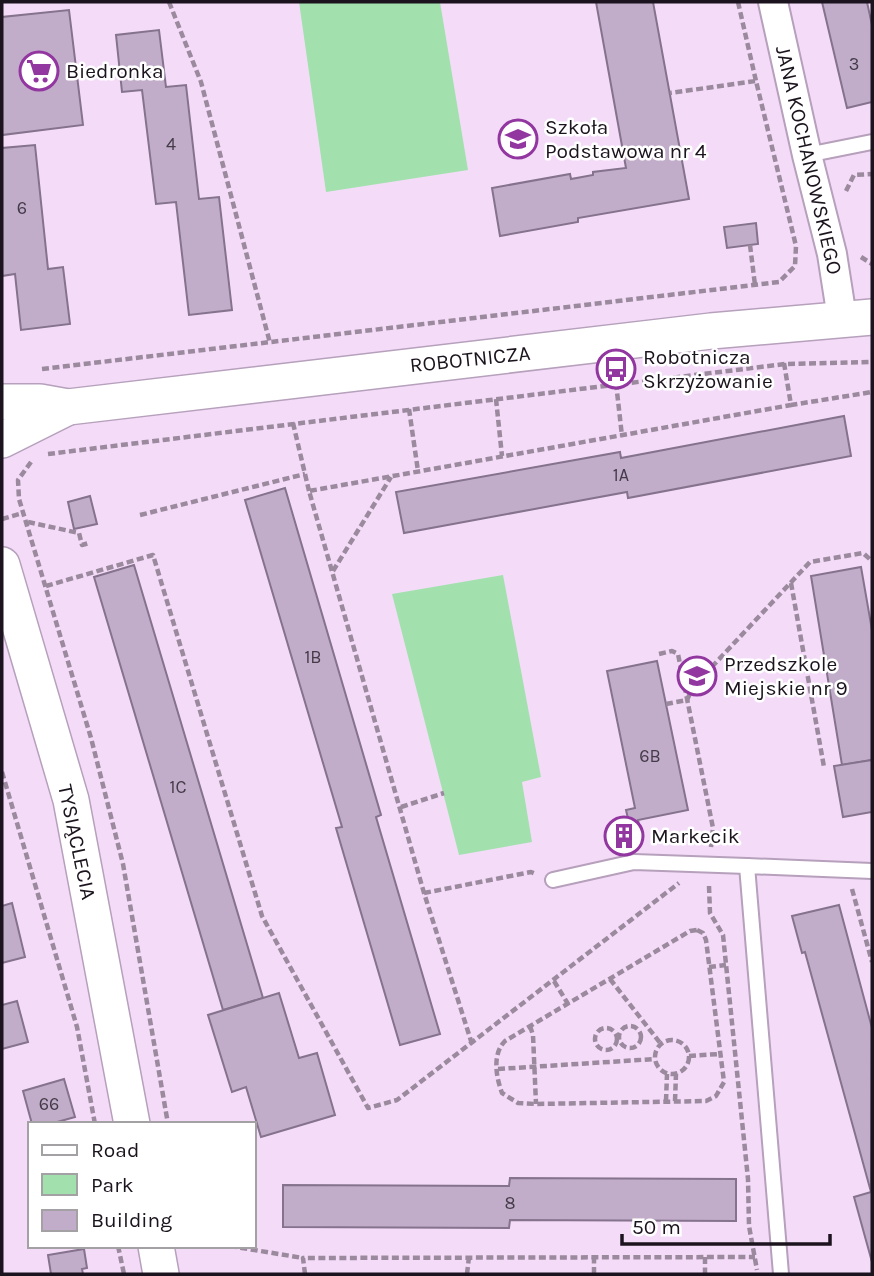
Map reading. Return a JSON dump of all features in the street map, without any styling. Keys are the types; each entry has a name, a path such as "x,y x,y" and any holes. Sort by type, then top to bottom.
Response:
{"street":[{"name":"JANA KOCHANOWSKIEGO","path":"773,2 832,254 857,318"},
{"name":"ROBOTNICZA","path":"2,402 40,402 68,407 711,331 857,318"},
{"name":"ROBOTNICZA","path":"2,440 68,407"},
{"name":"TYSIĄCLECIA","path":"2,565 71,800 132,1122"},
{"path":"156,1248 161,1274"}],"lane":[{"path":"807,155 872,142"},
{"path":"553,880 634,862 872,871"},
{"path":"747,866 781,1274"}],"path":[{"path":"169,2 201,82 271,343"},
{"path":"36,370 779,282 791,272 796,258 796,246 738,2"},
{"path":"670,93 756,81"},
{"path":"854,175 872,174"},
{"path":"750,245 755,285"},
{"path":"49,454 785,364 872,362"},
{"path":"785,364 791,405"},
{"path":"616,383 622,436"},
{"path":"309,491 872,392"},
{"path":"496,399 502,456"},
{"path":"409,409 418,471"},
{"path":"293,423 309,491 424,893 472,1044"},
{"path":"140,515 305,474"},
{"path":"333,572 391,476"},
{"path":"2,519 23,513"},
{"path":"27,522 79,533 82,545 89,543"},
{"path":"687,700 693,687 810,562 863,552 872,561"},
{"path":"46,586 153,555 262,916 368,1108 397,1100 681,882"},
{"path":"791,582 824,767"},
{"path":"659,654 672,651 678,654 713,828"},
{"path":"666,704 687,700"},
{"path":"2,772 78,1027 95,1122"},
{"path":"401,807 444,793"},
{"path":"847,870 872,962"},
{"path":"424,893 531,872 553,880"},
{"path":"709,883 710,913 723,935 748,1179 749,1226 758,1274"},
{"path":"694,930 705,936 723,1082 716,1097 706,1101 536,1104 518,1103 505,1096 500,1090 497,1057 499,1048 505,1041 610,979 694,930"},
{"path":"709,967 726,965"},
{"path":"610,979 661,1044"},
{"path":"554,981 568,1004"},
{"path":"530,1026 533,1035 536,1104"},
{"path":"639,1031 646,1026"},
{"path":"639,1031 634,1027 626,1027 618,1038 612,1047 606,1050 597,1045 595,1038 598,1031 611,1029 618,1038 625,1046 635,1047 641,1038 639,1031"},
{"path":"670,1040 681,1043 689,1056 686,1068 676,1074 667,1074 660,1070 655,1059 661,1044 670,1040"},
{"path":"689,1056 719,1054"},
{"path":"498,1069 655,1059"},
{"path":"666,1101 667,1074"},
{"path":"675,1101 676,1074"},
{"path":"118,1248 124,1274"},
{"path":"242,1248 303,1258 755,1256"},
{"path":"467,1274 469,1257"},
{"path":"594,1257 594,1274"},
{"path":"705,1257 705,1274"},
{"path":"303,1258 305,1274"}],"green space":[{"path":"299,2 440,2 468,170 326,192"},
{"path":"503,575 541,777 522,782 532,842 459,855 392,594"}],"building":[{"path":"596,2 653,2 689,199 578,218 578,222 500,236 492,188 570,174 571,179 593,175 593,172 626,168"},
{"path":"822,2 867,2 872,25 872,102 847,108"},
{"name":"Biedronka","path":"69,10 83,125 2,135 2,17"},
{"path":"159,30 166,87 186,85 199,199 219,197 232,310 189,315 176,202 156,204 142,90 122,92 116,35"},
{"path":"35,145 48,269 63,267 70,324 21,330 15,274 2,276 2,148"},
{"path":"756,223 758,244 727,248 724,227"},
{"path":"844,416 851,456 628,498 627,492 404,533 396,492 620,452 621,458"},
{"path":"285,488 381,815 376,817 440,1034 400,1045 336,828 342,827 245,500"},
{"path":"90,496 97,524 74,529 68,502"},
{"path":"134,565 263,998 223,1010 94,577"},
{"path":"861,567 872,630 872,760 842,765 811,576"},
{"path":"657,661 688,810 638,820 639,825 630,827 626,810 635,808 607,671"},
{"path":"872,760 872,812 843,817 834,766"},
{"name":"Markecik","path":"639,825 642,839 609,846 606,832"},
{"path":"12,903 25,957 2,963 2,906"},
{"path":"839,905 872,1028 871,1192 805,952 802,953 792,916"},
{"path":"279,993 299,1058 317,1053 335,1115 261,1137 246,1087 232,1092 208,1015"},
{"path":"17,1001 28,1042 2,1049 2,1005"},
{"path":"64,1079 75,1117 57,1122 31,1122 23,1091"},
{"path":"510,1178 736,1179 736,1221 510,1220 509,1228 283,1227 283,1185 509,1186"},
{"path":"872,1192 872,1262 854,1197"},
{"path":"84,1249 87,1268 82,1269 83,1274 51,1274 48,1255"}],"place":[{"name":"Biedronka","path":"39,71"},
{"name":"Szkoła Podstawowa nr 4","path":"518,139"},
{"name":"Robotnicza Skrzyżowanie","path":"616,369"},
{"name":"Przedszkole Miejskie nr 9","path":"697,676"},
{"name":"Markecik","path":"624,836"}]}
